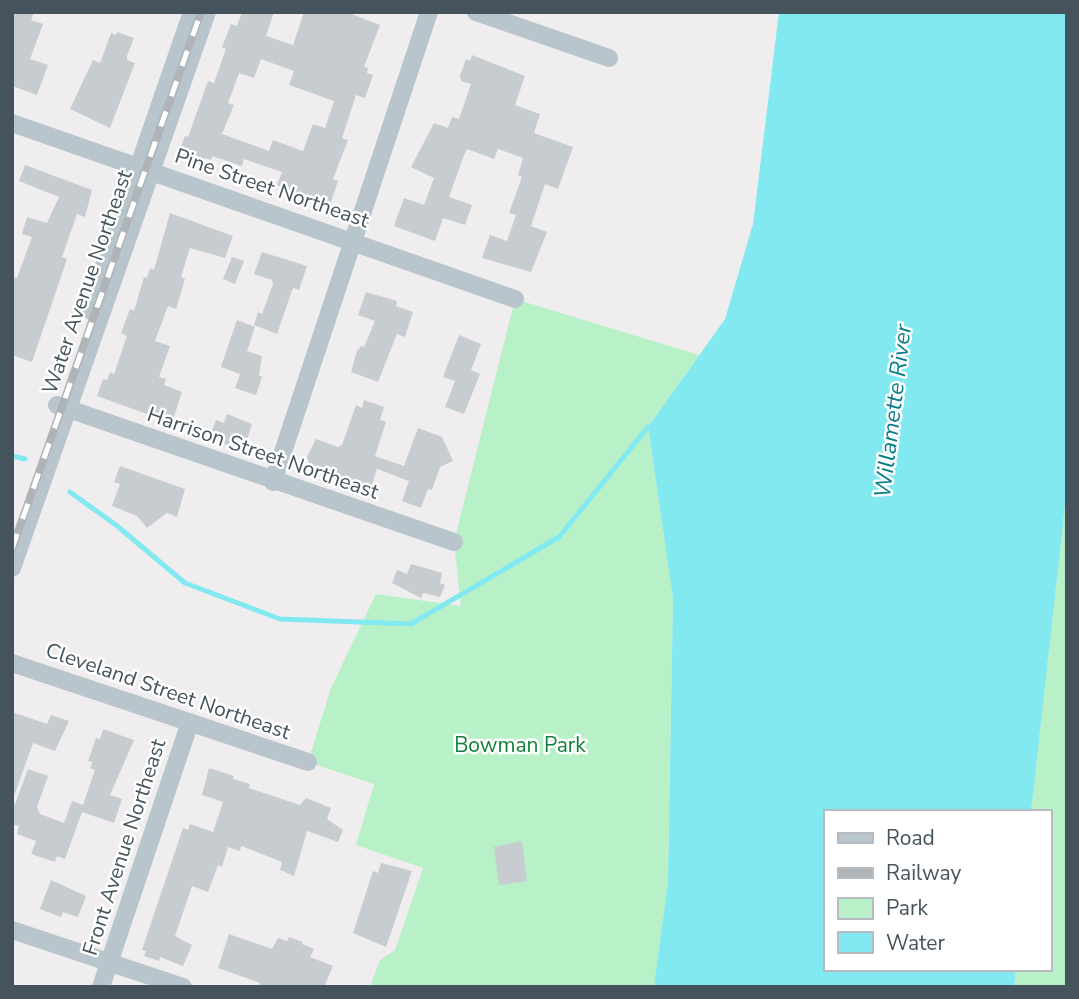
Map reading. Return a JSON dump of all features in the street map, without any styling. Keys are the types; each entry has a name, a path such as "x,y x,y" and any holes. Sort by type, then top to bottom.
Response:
{"street":[{"name":"Water Avenue Northeast","path":"12,568 192,12"},
{"name":"Water Avenue Northeast","path":"144,167 207,12"},
{"path":"273,482 429,12"},
{"path":"476,12 609,58"},
{"name":"Pine Street Northeast","path":"12,123 353,240 515,299"},
{"name":"Water Avenue Northeast","path":"12,531 62,407"},
{"name":"Harrison Street Northeast","path":"62,407 273,482 454,542"},
{"name":"Cleveland Street Northeast","path":"12,663 308,762"},
{"name":"Front Avenue Northeast","path":"101,987 190,722"},
{"path":"12,930 183,987"}],"green space":[{"name":"Bowman Park","path":"515,299 699,355 648,427 673,598 668,881 654,987 370,987 380,960 395,950 423,868 356,845 374,784 308,762 331,688 376,594 461,606 454,542"},
{"path":"1067,488 1067,987 1014,987 1016,971 1051,971 1051,810 1031,810"}],"water":[{"name":"Willamette River","path":"779,12 1067,12 1067,488 1031,810 824,810 824,971 1016,971 1014,987 654,987 668,881 673,598 648,427 725,319 753,224"}],"building":[{"path":"12,12 34,12 31,20 43,24 30,59 48,65 37,95 12,86"},
{"path":"242,12 274,12 266,36 293,45 304,12 346,12 380,25 364,67 368,68 367,73 373,75 365,98 356,95 342,138 348,140 333,179 338,181 331,202 320,198 319,201 277,185 282,172 244,159 242,166 212,156 211,160 205,158 202,166 178,154 185,136 188,137 208,81 214,83 226,49 222,47 231,24 237,26","holes":["261,59 294,71 289,85 334,101 325,128 313,124 303,151 273,140 269,151 222,134 234,105 228,103 239,73 254,78"]},
{"path":"117,32 134,38 127,60 135,63 110,128 70,109 93,60 100,63 111,33 116,35"},
{"path":"472,55 525,76 515,105 540,114 534,133 573,147 558,189 545,184 531,226 547,232 531,272 482,258 490,235 507,241 516,215 509,213 522,177 518,175 523,158 498,149 494,159 467,149 464,155 449,197 472,205 465,225 443,218 435,241 394,226 404,198 424,205 434,178 411,167 434,123 448,128 452,117 459,119 471,84 461,81 460,76 466,59 470,61"},
{"path":"25,165 92,190 85,217 77,214 62,257 67,259 32,362 12,355 12,277 17,278 32,237 22,234 27,217 47,223 59,197 19,181"},
{"path":"170,213 233,236 225,258 190,248 181,277 185,279 176,309 168,306 155,341 170,346 159,377 166,379 164,385 182,392 172,423 97,396 103,379 107,380 110,372 114,374 127,336 121,333 130,309 134,311 144,277 147,278 150,268 154,270"},
{"path":"262,252 307,266 299,290 293,288 277,334 254,325 258,312 262,314 273,284 272,280 254,274"},
{"path":"232,257 244,261 235,284 223,279"},
{"path":"366,292 397,301 396,306 413,312 405,337 397,334 378,382 351,372 357,351 361,346 364,347 375,321 358,315"},
{"path":"237,320 255,327 247,351 262,356 259,375 262,377 256,395 235,388 240,374 221,367"},
{"path":"459,335 481,344 471,370 480,374 464,414 445,407 455,381 443,377"},
{"path":"364,400 384,407 380,420 386,422 375,456 404,466 418,428 442,437 453,461 440,467 432,490 428,489 421,508 402,501 409,481 377,469 371,488 308,465 309,460 306,459 316,439 338,447 342,445 356,405 362,408"},
{"path":"227,414 252,424 245,446 241,444 239,449 209,439 216,420 224,423"},
{"path":"120,466 185,489 177,517 167,513 147,528 137,516 112,506 120,484 114,482"},
{"path":"411,564 442,573 440,583 445,585 440,597 423,593 421,598 392,583 397,570 407,574"},
{"path":"12,712 47,724 51,715 69,721 55,751 33,743 14,796"},
{"path":"103,729 134,740 110,795 122,799 114,823 82,812 65,859 57,856 55,862 31,854 36,841 17,834 19,826 12,824 12,803 15,804 28,769 48,776 37,807 40,814 64,823 72,801 83,805 95,770 90,768 93,762 88,761 96,738 100,739"},
{"path":"209,768 250,784 249,788 300,805 306,798 331,808 327,819 343,830 338,842 307,831 294,876 280,870 282,862 241,846 240,851 228,847 222,867 218,865 208,892 192,886 175,936 192,945 183,966 160,957 159,961 144,956 146,951 142,950 183,828 188,830 190,824 213,832 223,802 202,795"},
{"path":"522,841 527,881 499,885 494,847"},
{"path":"381,863 412,871 386,947 353,933 373,871 378,873"},
{"path":"51,880 86,896 78,917 63,912 61,917 40,909"},
{"path":"229,934 272,949 278,938 287,941 289,937 314,949 310,957 333,966 324,987 258,987 260,983 218,968"}],"waterway":[{"path":"70,492 116,525 185,583 280,619 411,624 559,537 648,427 652,428"},
{"path":"12,456 25,459"}],"railway":[{"path":"12,549 201,12"}]}
